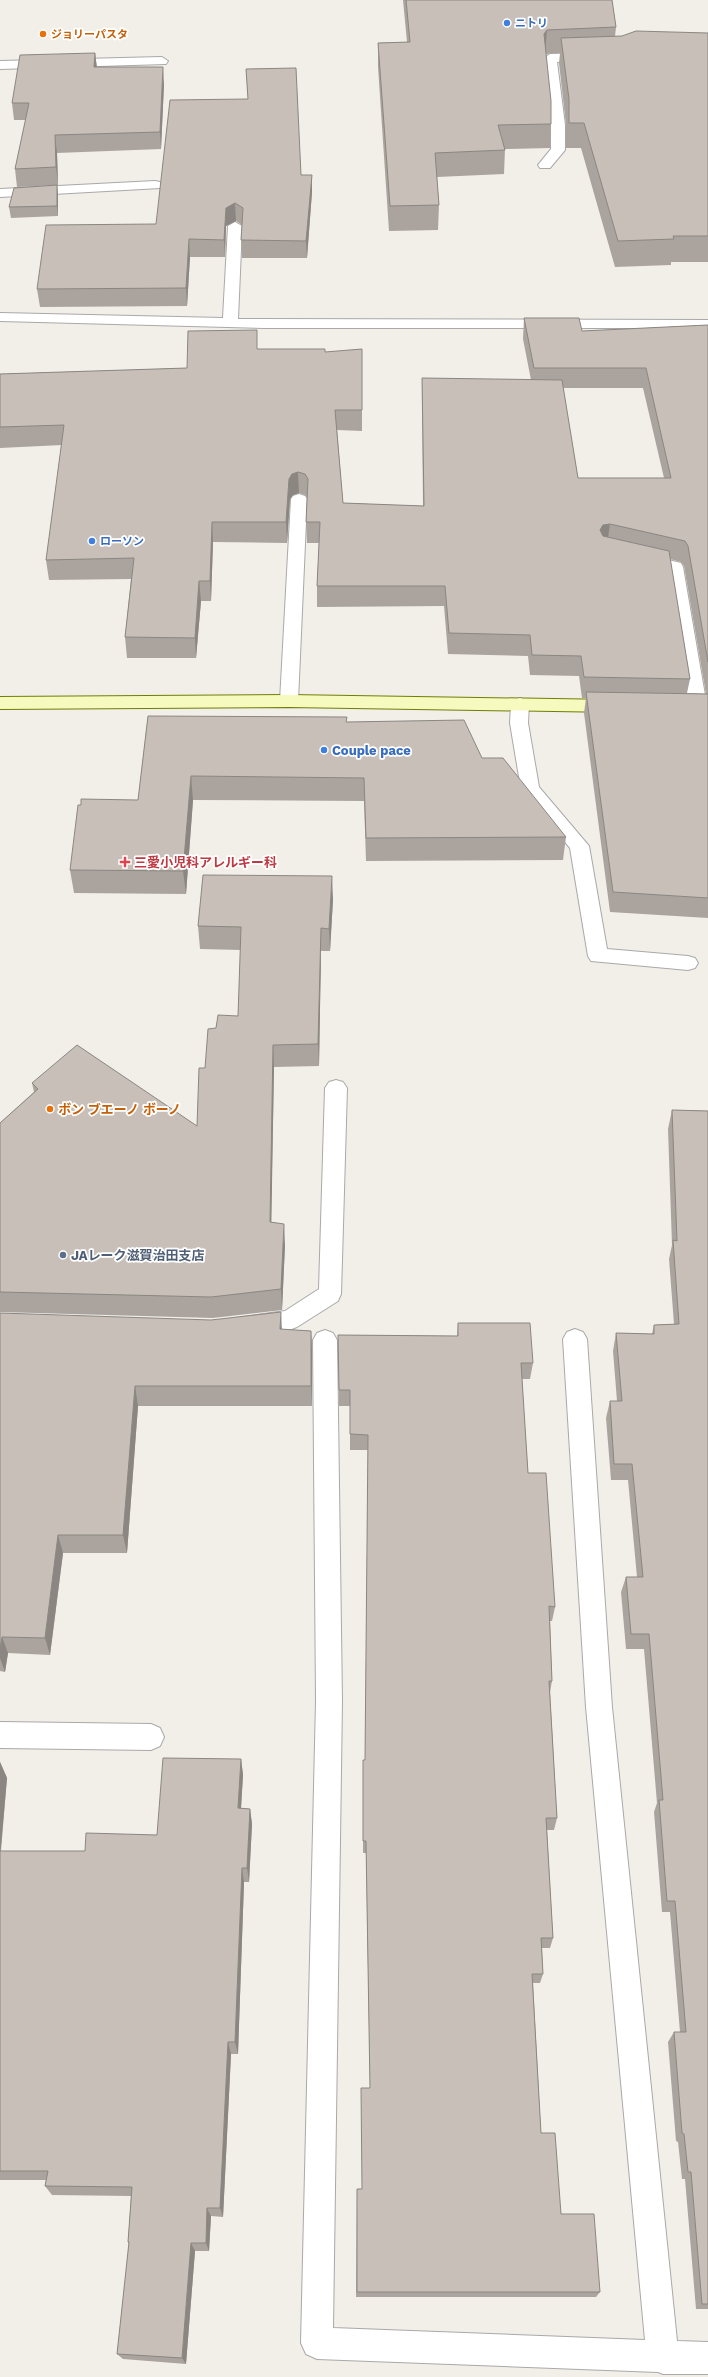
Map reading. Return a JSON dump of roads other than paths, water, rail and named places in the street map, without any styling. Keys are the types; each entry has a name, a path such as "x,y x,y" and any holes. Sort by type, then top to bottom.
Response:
{"street":[{"path":"545,165 558,150 558,125 550,58 604,57"},
{"path":"0,65 162,61"},
{"path":"0,193 155,185"},
{"path":"230,323 235,226"},
{"path":"0,317 230,323 708,324"},
{"path":"289,702 299,499"},
{"path":"630,556 675,567 696,707"},
{"path":"0,703 289,702 629,706"},
{"path":"520,704 519,723 530,789 579,846 598,956 688,962"},
{"path":"228,1327 289,1320 330,1294 336,1088"},
{"path":"575,1339 599,1707 663,2358"},
{"path":"325,1340 329,1701 317,2343 663,2358 708,2358"},
{"path":"0,1736 152,1737"}],"place":[{"name":"ニトリ","path":"507,23"},
{"name":"ジョリーパスタ","path":"43,34"},
{"name":"ローソン","path":"92,541"},
{"name":"Couple pace","path":"324,750"},
{"name":"三愛小児科アレルギー科","path":"125,862"},
{"name":"ボン ブエーノ ボーノ","path":"50,1109"},
{"name":"JAレーク滋賀治田支店","path":"63,1255"}]}
